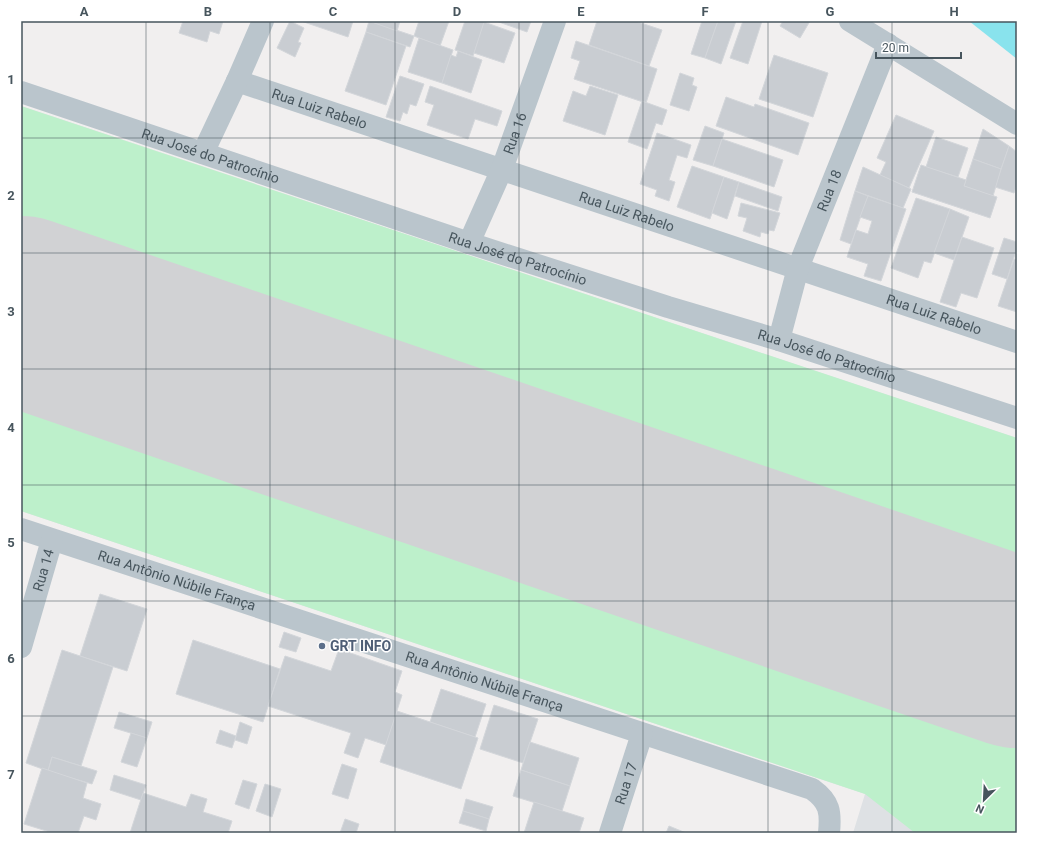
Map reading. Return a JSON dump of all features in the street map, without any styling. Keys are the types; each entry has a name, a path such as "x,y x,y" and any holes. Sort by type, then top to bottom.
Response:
{"street":[{"path":"203,153 263,21"},
{"name":"Rua 16","path":"470,243 502,169 555,21"},
{"path":"850,21 1017,124"},
{"name":"Rua 18","path":"779,340 798,268 888,44"},
{"name":"Rua Luiz Rabelo","path":"237,81 1017,342"},
{"name":"Rua José do Patrocínio","path":"21,92 470,243 779,340 1017,418"},
{"name":"Rua Antônio Núbile França","path":"21,529 812,789 821,796 828,806 831,818 829,833"},
{"name":"Rua 14","path":"21,647 52,540"},
{"name":"Rua 17","path":"610,833 642,734"}],"shaded area":[{"path":"21,106 1017,438 1017,833 853,833 865,794 21,511"}],"green space":[{"path":"21,106 1017,438 1017,602 21,260"},
{"path":"21,360 1017,701 1017,833 915,833 865,794 21,511"}],"water":[{"path":"969,21 1017,21 1017,59"}],"building":[{"path":"183,21 223,21 219,34 210,31 207,42 179,33"},
{"path":"290,21 304,28 298,42 301,43 295,57 277,48"},
{"path":"301,21 353,21 348,37"},
{"path":"369,21 414,36 410,47 366,32"},
{"path":"369,21 400,21 397,31"},
{"path":"419,21 449,21 440,46 414,36"},
{"path":"465,21 485,21 473,56 455,50"},
{"path":"496,21 531,21 527,32"},
{"path":"597,21 635,21 662,30 649,66 589,45"},
{"path":"702,21 718,21 705,58 691,54"},
{"path":"718,21 736,21 721,64 705,58"},
{"path":"743,21 762,21 748,64 730,58"},
{"path":"783,21 810,21 800,38 780,26"},
{"path":"484,22 515,33 504,63 474,53"},
{"path":"366,32 406,46 386,105 345,91"},
{"path":"419,38 453,50 442,83 408,72"},
{"path":"576,41 657,69 646,103 574,79 580,61 571,58"},
{"path":"458,51 482,60 471,93 442,83 451,55 456,57"},
{"path":"774,55 828,73 813,117 759,99"},
{"path":"680,73 694,78 692,85 697,87 689,111 670,105"},
{"path":"400,76 424,84 416,106 410,104 407,114 403,112 400,121 386,117"},
{"path":"430,86 502,111 497,126 475,119 468,139 427,125 434,105 425,102"},
{"path":"590,86 618,95 605,135 563,121 573,91 586,96"},
{"path":"726,97 754,107 755,104 809,123 798,155 716,126"},
{"path":"642,101 667,110 662,125 656,123 647,149 628,142"},
{"path":"896,115 934,131 909,188 880,175 886,162 877,158"},
{"path":"705,126 724,133 713,166 693,160"},
{"path":"983,129 1009,146 1001,169 973,159"},
{"path":"657,133 691,145 687,158 677,155 669,180 675,182 669,201 655,196 657,190 640,184"},
{"path":"936,137 968,148 958,177 926,167"},
{"path":"722,139 783,160 774,187 713,166"},
{"path":"1009,146 1017,152 1017,184 1014,193 995,187"},
{"path":"973,159 1001,169 993,196 964,186"},
{"path":"921,165 966,180 964,186 997,197 990,218 912,192"},
{"path":"692,166 724,177 710,219 677,207"},
{"path":"863,167 911,189 903,208 855,191"},
{"path":"724,177 739,182 727,219 712,213"},
{"path":"739,182 782,197 778,211 735,196"},
{"path":"855,191 868,196 851,244 840,240"},
{"path":"868,196 906,209 881,281 864,276 868,264 847,257 856,230 868,234 872,221 860,217"},
{"path":"916,198 950,209 931,263 924,261 918,278 891,268"},
{"path":"741,203 780,213 774,231 769,230 768,234 761,232 760,237 743,231 747,218 738,216"},
{"path":"950,209 969,217 954,260 934,253"},
{"path":"962,237 994,248 977,298 961,293 956,307 940,302"},
{"path":"1004,238 1017,242 1017,248 1007,279 992,274"},
{"path":"1014,259 1017,260 1017,312 998,306"},
{"path":"100,594 147,609 127,671 80,656"},
{"path":"284,632 301,638 296,652 279,647"},
{"path":"193,640 280,669 263,722 176,694"},
{"path":"339,649 402,671 395,692 402,695 386,745 365,738 358,758 344,753 351,733 268,706 285,656 331,671"},
{"path":"62,650 113,667 81,766 52,757 48,771 26,763"},
{"path":"441,689 486,704 475,737 430,722"},
{"path":"494,705 538,719 523,763 480,749"},
{"path":"397,711 478,738 461,789 380,762"},
{"path":"119,712 152,722 147,738 114,728"},
{"path":"240,722 252,727 247,744 235,740"},
{"path":"220,730 236,736 232,748 216,743"},
{"path":"131,733 147,738 137,767 121,762"},
{"path":"530,742 579,758 570,786 521,770"},
{"path":"52,757 97,771 92,784 48,771"},
{"path":"342,764 357,769 348,799 332,794"},
{"path":"42,768 87,783 83,798 101,804 96,820 84,816 78,833 53,833 24,824"},
{"path":"521,770 570,786 562,811 513,796"},
{"path":"114,775 146,785 141,800 110,790"},
{"path":"243,780 257,784 249,809 235,804"},
{"path":"265,784 281,789 272,817 256,811"},
{"path":"143,793 186,807 191,794 207,799 203,812 232,821 228,833 130,833"},
{"path":"466,799 493,807 489,819 463,811"},
{"path":"534,802 584,818 579,833 524,833"},
{"path":"463,811 489,819 486,831 459,823"},
{"path":"345,819 359,824 356,833 340,833"},
{"path":"669,826 686,833 666,833"}],"runway":[{"path":"21,311 1017,653"}],"place":[{"name":"GRT INFO","path":"322,646"}]}
